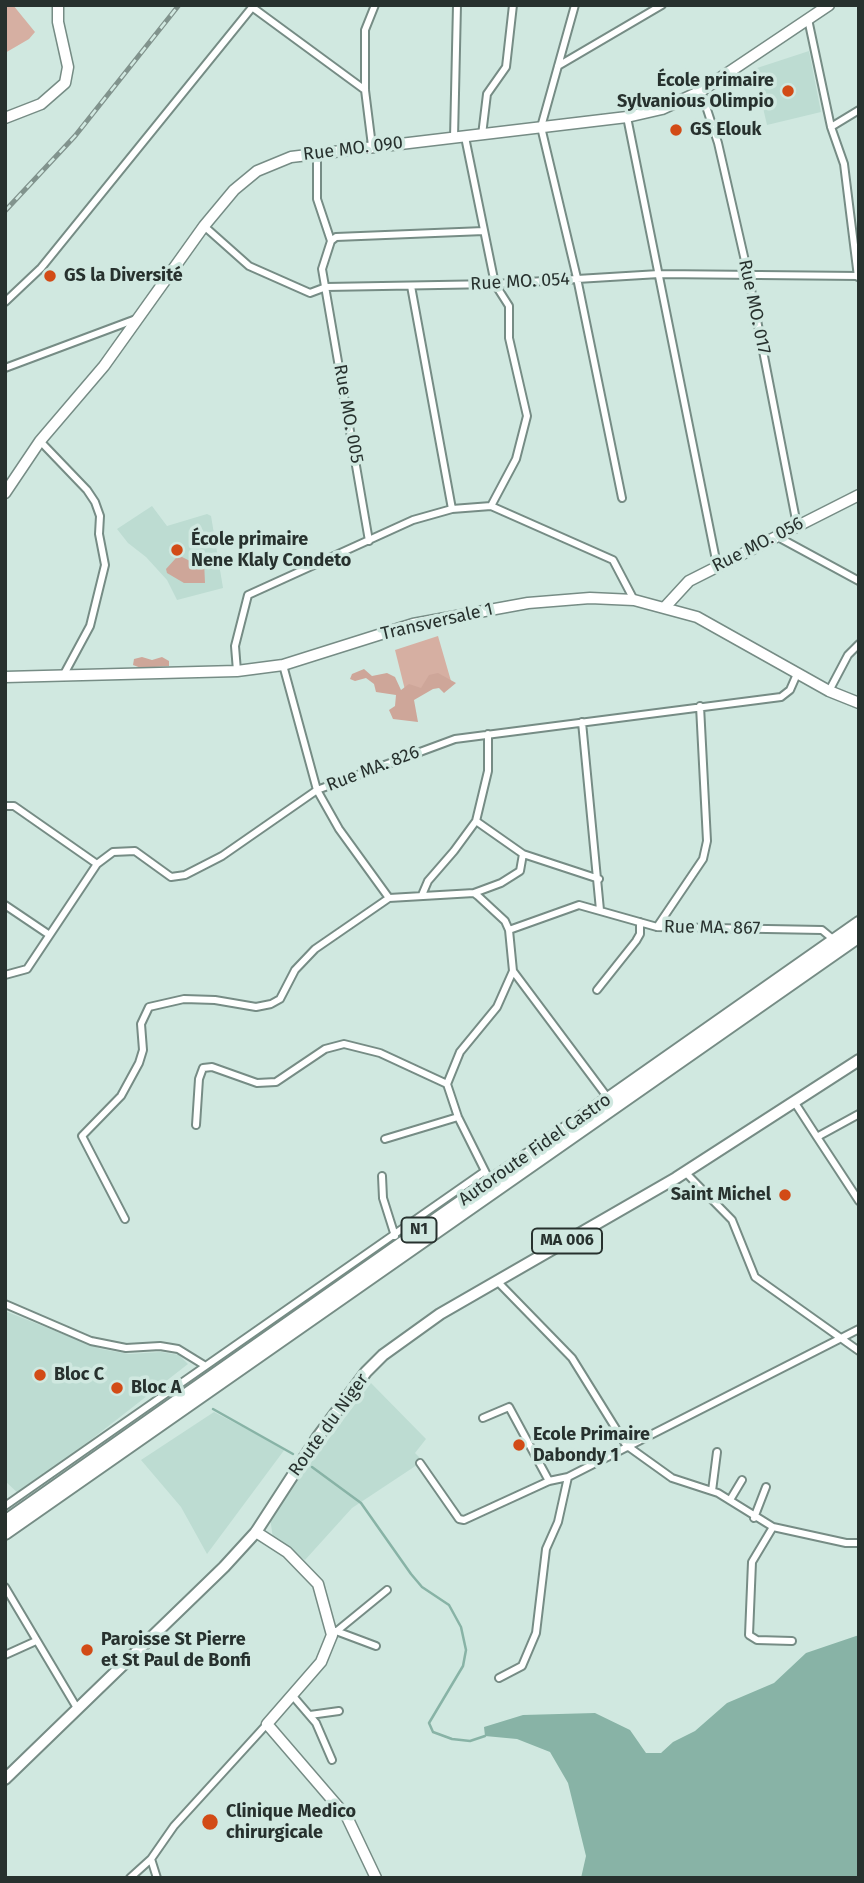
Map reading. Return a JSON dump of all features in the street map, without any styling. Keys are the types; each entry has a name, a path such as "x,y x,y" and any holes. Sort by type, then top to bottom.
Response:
{"highway":[{"name":"Autoroute Fidel Castro","path":"5,1522 488,1176 608,1098 859,923"},
{"name":"Autoroute Fidel Castro","path":"5,1533 859,936"}],"main road":[{"name":"Route du Niger","path":"5,1779 256,1532 366,1372 383,1355 440,1314 685,1172 859,1060"}],"street":[{"path":"5,118 41,104 65,83 68,67 58,22 58,5"},
{"path":"372,146 365,90 365,30 375,5"},
{"path":"457,5 460,137 495,284 509,306 509,338 527,416 516,459 491,506"},
{"path":"482,135 487,94 506,67 513,5"},
{"path":"575,5 541,127 577,278 622,498"},
{"path":"558,66 663,5"},
{"name":"Rue MO. 090","path":"5,493 40,441 104,366 204,226 234,190 257,170 291,157 317,153 627,117 662,109 701,91 829,5"},
{"path":"5,302 41,268 253,6 365,90"},
{"path":"808,19 831,127 844,164 859,277"},
{"name":"Rue MO. 017","path":"701,91 718,143 748,274 797,524"},
{"path":"831,127 859,110"},
{"path":"627,117 717,565"},
{"path":"317,153 317,198 331,241 337,237 484,231"},
{"name":"Rue MO. 054","path":"204,226 248,266 310,293 326,287 495,284 659,274 859,277"},
{"name":"Rue MO. 005","path":"331,241 322,269 369,541"},
{"path":"411,286 452,509"},
{"path":"5,368 137,319"},
{"path":"40,441 95,502 100,516 99,534 105,565 90,626 63,676"},
{"name":"Rue MO. 056","path":"666,606 689,581 797,524 859,495"},
{"path":"237,671 235,646 248,595 413,520 452,509 491,506 613,560 634,600"},
{"path":"774,537 783,538 859,581"},
{"name":"Transversale 1","path":"5,677 237,671 283,665 426,622 528,603 590,597 634,600 666,606 697,617 856,704"},
{"path":"829,691 848,655 859,644"},
{"path":"283,665 317,790 338,829 389,898"},
{"name":"Rue MA. 826","path":"97,864 113,852 135,851 171,877 185,875 222,856 317,790 455,738 781,697 790,690 797,674"},
{"path":"657,927 703,859 707,841 700,706"},
{"path":"582,722 600,910"},
{"path":"422,895 428,881 475,821 488,771 488,734"},
{"path":"5,806 14,806 97,864 27,969 5,975"},
{"path":"475,821 523,854 599,879"},
{"path":"125,1219 82,1136 121,1096 139,1063 143,1050 141,1024 149,1007 184,999 215,999 256,1007 271,1004 280,999 295,970 315,949 389,898 474,892 501,883 520,871 523,854"},
{"path":"5,1506 204,1365 488,1176 458,1117 447,1084 460,1052 497,1007 513,971 509,930 505,921 474,892"},
{"path":"5,905 48,934"},
{"name":"Rue MA. 867","path":"509,930 579,905 657,927 821,930 834,940"},
{"path":"597,990 636,942 640,934 640,922"},
{"path":"513,971 608,1098"},
{"path":"195,1125 199,1079 203,1068 212,1067 257,1083 276,1082 325,1049 344,1044 380,1053 447,1084"},
{"path":"795,1103 859,1201"},
{"path":"817,1138 859,1115"},
{"path":"385,1139 458,1117"},
{"path":"685,1172 732,1220 755,1277 859,1351"},
{"path":"382,1176 383,1198 395,1236"},
{"path":"497,1281 572,1358 626,1445 672,1478 712,1491 773,1527 859,1543"},
{"path":"5,1304 91,1341 126,1348 178,1349 204,1365"},
{"path":"420,1463 461,1520 548,1481 568,1477 756,1380 804,1360 859,1329"},
{"path":"483,1418 509,1406 548,1481"},
{"path":"712,1491 717,1452"},
{"path":"499,1678 522,1666 536,1633 546,1549 558,1522 568,1477"},
{"path":"730,1500 743,1480"},
{"path":"754,1518 766,1487"},
{"path":"773,1527 752,1562 749,1635 757,1640 792,1641"},
{"path":"256,1532 287,1552 318,1584 334,1633"},
{"path":"5,1587 77,1708"},
{"path":"130,1878 151,1859 174,1826 321,1662 334,1633 387,1590"},
{"path":"334,1633 376,1646"},
{"path":"5,1655 36,1641"},
{"path":"292,1695 310,1715 332,1760"},
{"path":"310,1715 339,1711"},
{"path":"267,1724 347,1817 376,1878"},
{"path":"151,1859 157,1878"}],"shaded area":[{"path":"5,5 13,5 35,32 29,39 5,53"},
{"name":"École primaire Sylvanious Olimpio","path":"809,51 821,112 767,125 754,69"},
{"name":"École primaire Nene Klaly Condeto","path":"152,506 167,526 207,514 211,516 223,588 177,600 167,580 117,529"},
{"path":"182,557 196,564 204,561 205,583 184,583 167,573 166,569 176,558"},
{"path":"438,636 451,681 407,698 395,650"},
{"path":"142,657 152,660 162,657 169,661 169,666 141,668 133,665 134,659"},
{"path":"364,669 372,676 387,673 395,677 401,690 409,684 421,688 429,675 438,673 456,683 444,693 439,688 433,689 414,700 418,722 393,719 389,710 395,706 396,695 376,692 374,684 366,678 355,681 350,679 352,674"},
{"path":"5,1311 101,1349 129,1354 161,1352 179,1355 188,1364 20,1495 5,1481"},
{"path":"371,1383 426,1439 415,1453 423,1461 352,1508 305,1560 273,1539 270,1517"},
{"path":"214,1412 285,1449 207,1554 181,1507 141,1460"},
{"path":"859,1635 859,1878 581,1878 586,1856 568,1783 550,1752 517,1739 485,1736 484,1727 523,1715 595,1713 630,1730 646,1753 661,1753 673,1742 695,1731 727,1703 774,1683 806,1653"}],"waterway":[{"path":"213,1409 293,1454"},
{"path":"312,1467 361,1503 411,1574 422,1587 449,1605 461,1627 466,1650 463,1666 429,1723 433,1732 452,1739 470,1741 485,1736"}],"railway":[{"path":"5,211 75,136 179,5"}],"place":[{"name":"École primaire Sylvanious Olimpio","path":"788,91"},
{"name":"GS Elouk","path":"676,130"},
{"name":"GS la Diversité","path":"50,276"},
{"name":"École primaire Nene Klaly Condeto","path":"177,550"},
{"name":"Saint Michel","path":"785,1195"},
{"name":"Bloc C","path":"40,1375"},
{"name":"Bloc A","path":"117,1388"},
{"name":"Ecole Primaire Dabondy 1","path":"519,1445"},
{"name":"Paroisse St Pierre et St Paul de Bonfi","path":"87,1650"},
{"name":"Clinique Medico chirurgicale","path":"210,1822"}]}
